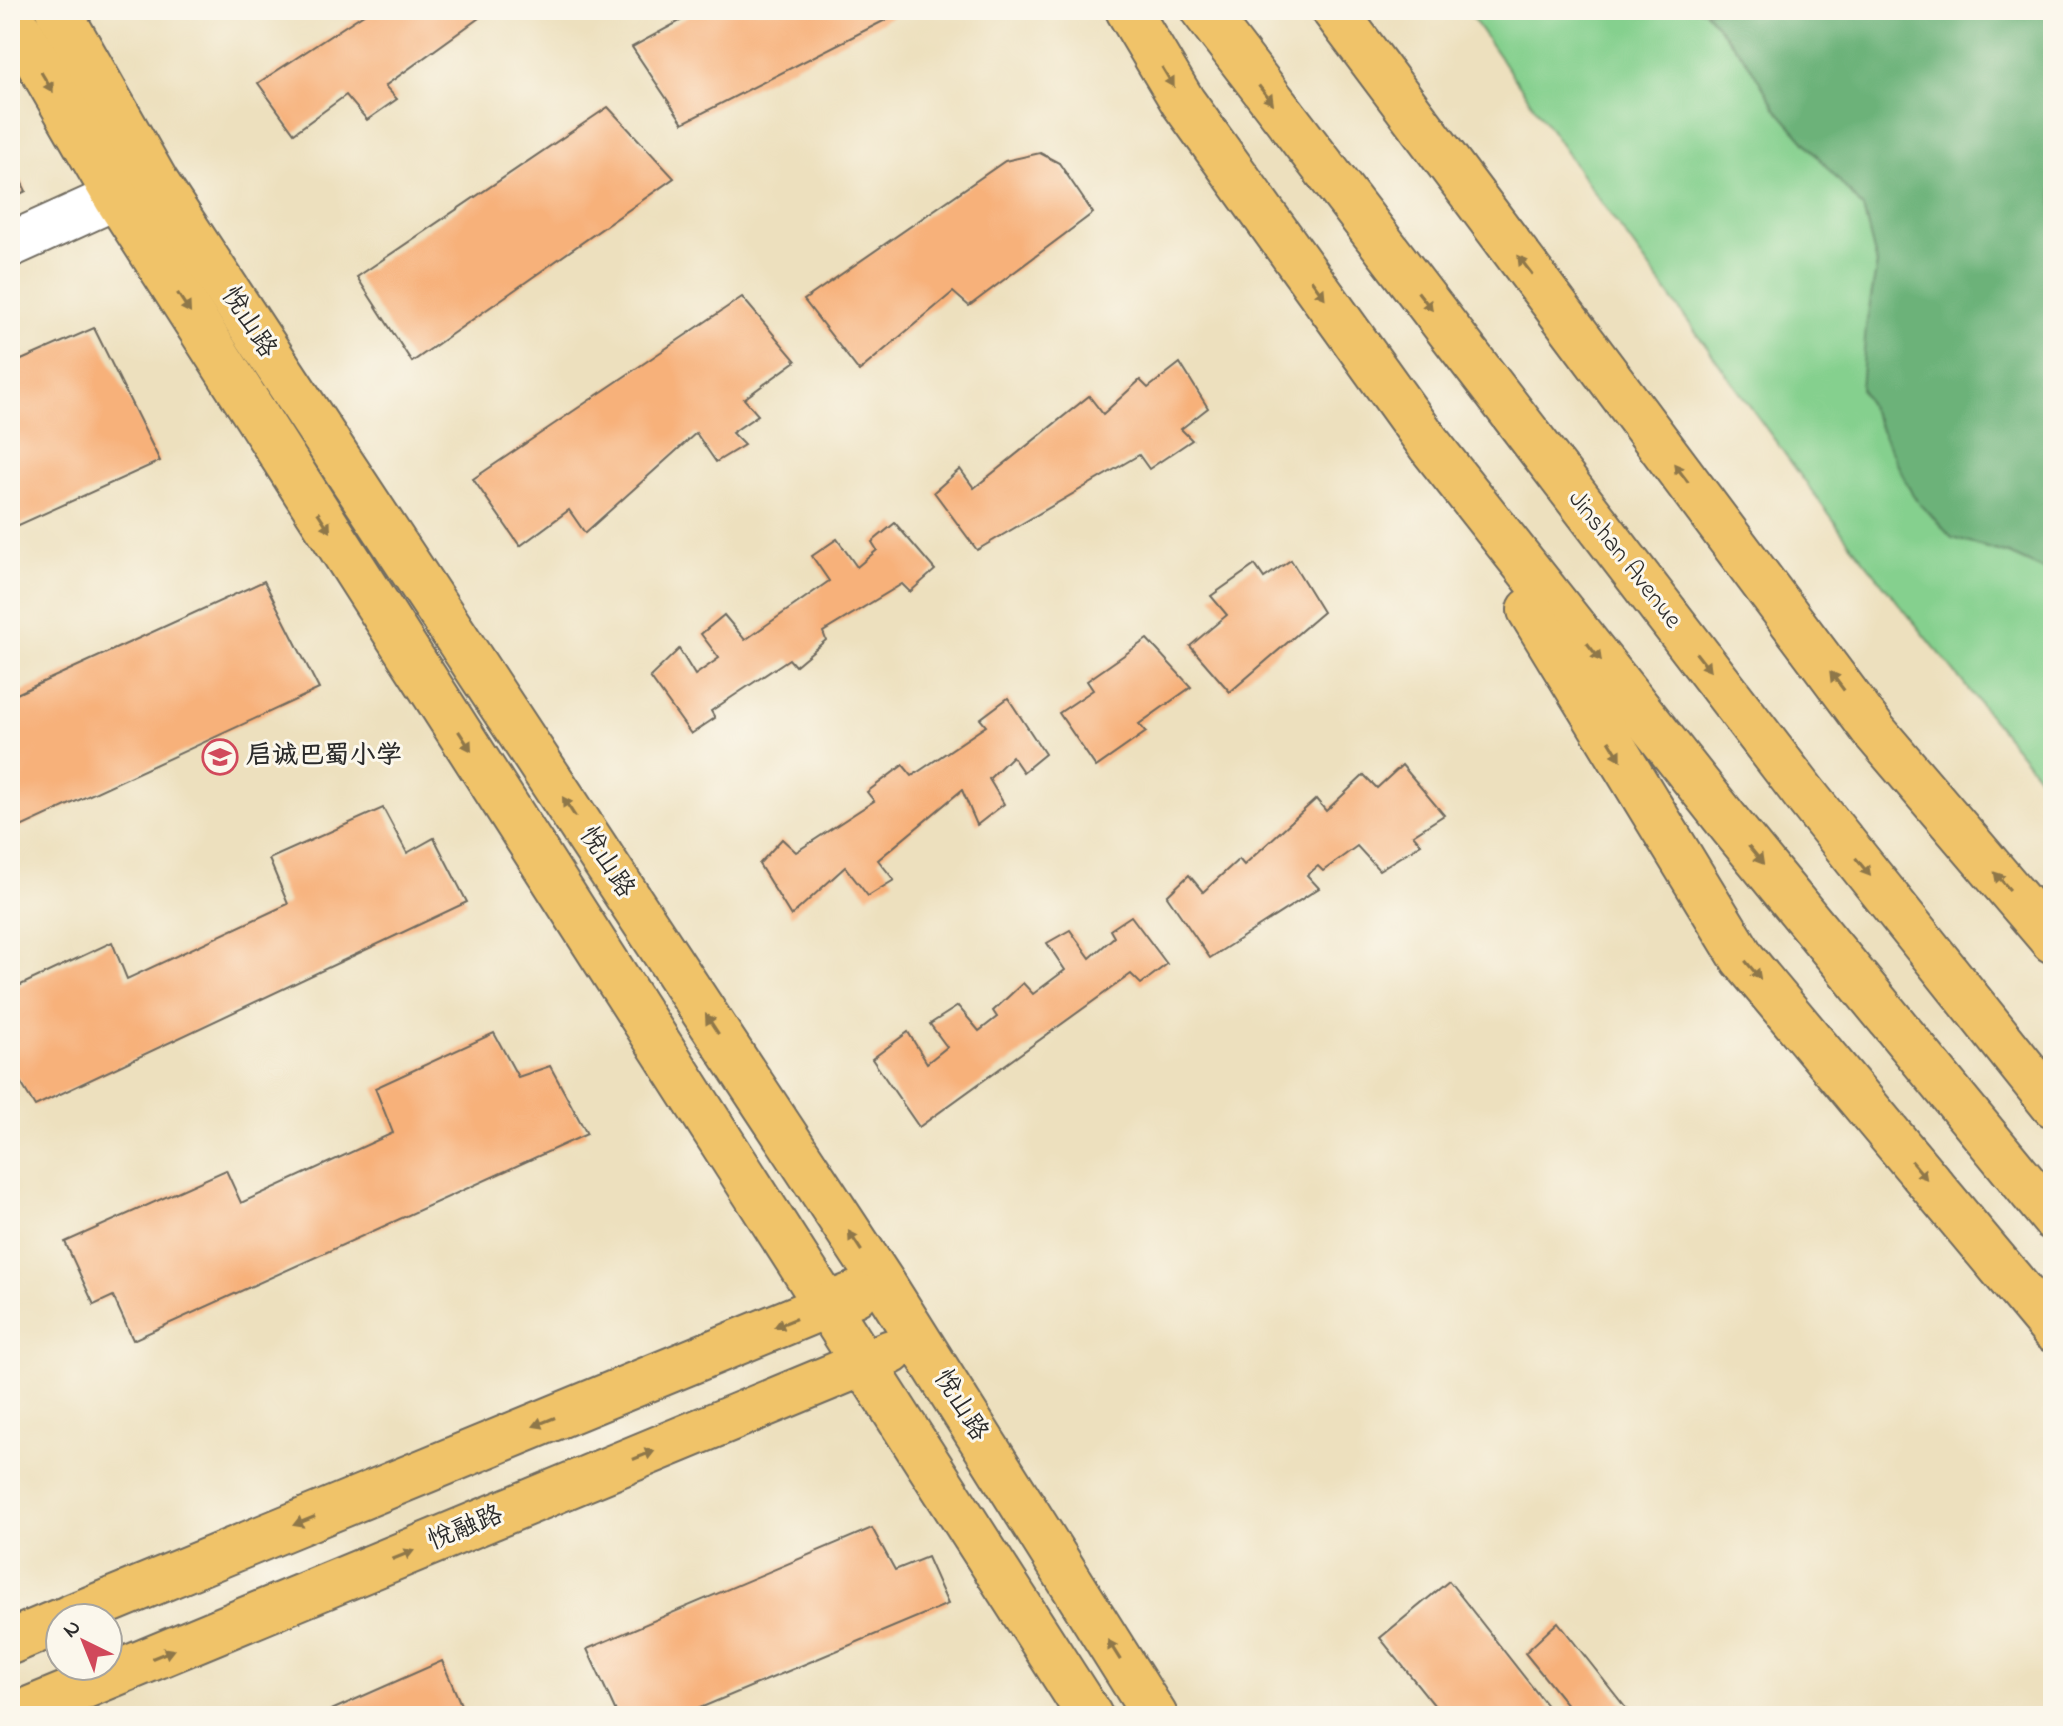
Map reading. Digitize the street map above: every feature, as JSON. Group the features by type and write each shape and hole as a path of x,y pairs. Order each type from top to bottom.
{"main road":[{"name":"悦山路","path":"58,10 156,182 882,1282 1155,1716"},
{"path":"1128,10 1183,102 1429,444 1732,827 2053,1218"},
{"name":"Jinshan Avenue","path":"1203,10 1803,792 2053,1105"},
{"path":"1334,10 1874,731 2053,941"},
{"name":"悦山路","path":"10,14 116,197 1090,1716"},
{"path":"1429,444 1743,959 2053,1330"},
{"path":"107,1602 882,1282"},
{"name":"悦融路","path":"13,1716 865,1364 918,1339"},
{"path":"10,1642 44,1628"}],"street":[{"path":"10,245 116,197"}],"green space":[{"path":"1467,10 1704,10 1748,62 1776,109 1863,208 1877,264 1866,327 1952,538 2009,554 2053,574 2053,794 1849,542 1591,188"},
{"path":"1704,10 2053,10 2053,574 2009,554 1952,538 1913,496 1861,389 1866,327 1877,264 1863,208 1776,109 1748,62"}],"building":[{"path":"370,10 490,10 385,86 397,99 367,120 346,95 294,133 258,83"},
{"path":"700,10 905,10 683,123 632,47"},
{"path":"608,107 674,178 412,362 357,277"},
{"path":"1040,153 1059,163 1093,213 969,306 953,292 859,371 804,300 1005,161"},
{"path":"10,160 26,191 10,199"},
{"path":"742,297 796,361 744,399 758,415 732,433 744,445 716,462 696,433 585,533 569,510 520,546 473,479"},
{"path":"94,328 160,461 10,529 10,365"},
{"path":"1180,363 1208,408 1181,429 1192,440 1149,469 1139,455 977,550 934,492 960,469 974,488 1089,396 1103,414 1140,380 1148,388"},
{"path":"895,523 935,570 910,592 902,584 823,632 826,640 795,666 789,659 711,711 715,718 691,734 650,677 679,649 695,675 719,658 701,634 724,615 745,640 829,581 812,556 837,539 857,567 877,550 872,542"},
{"path":"1291,560 1323,612 1230,692 1190,646 1227,615 1211,596 1255,565 1264,578"},
{"path":"264,581 319,689 10,832 10,697"},
{"path":"1147,639 1191,687 1139,724 1146,732 1096,767 1059,713 1093,690 1087,681"},
{"path":"1008,698 1045,754 1023,772 1012,756 989,779 1004,804 977,825 962,790 878,860 894,880 868,896 845,867 791,916 759,864 782,839 796,852 874,801 867,792 903,765 912,776 986,726 980,719"},
{"path":"1402,765 1444,815 1413,835 1421,844 1379,870 1357,846 1323,871 1318,866 1307,875 1319,888 1210,958 1167,896 1189,875 1203,892 1239,859 1244,865 1316,799 1326,811 1364,775 1377,788"},
{"path":"383,808 407,853 434,838 467,902 35,1106 10,1065 10,990 112,942 127,979 288,904 269,859"},
{"path":"1131,916 1167,964 1141,984 1131,974 919,1127 872,1059 908,1032 927,1063 947,1047 930,1024 958,1006 979,1031 997,1017 993,1011 1023,983 1033,994 1065,970 1047,943 1070,930 1090,958 1114,937 1110,930"},
{"path":"494,1033 518,1077 550,1066 587,1134 133,1340 113,1296 94,1305 65,1242 226,1170 241,1203 393,1133 375,1088"},
{"path":"872,1528 895,1570 927,1557 948,1604 681,1716 618,1716 587,1649"},
{"path":"1449,1581 1555,1716 1443,1716 1380,1638"},
{"path":"1558,1622 1632,1716 1576,1716 1525,1653"},
{"path":"442,1661 466,1716 318,1716"}],"place":[{"name":"启诚巴蜀小学","path":"220,757"}]}
